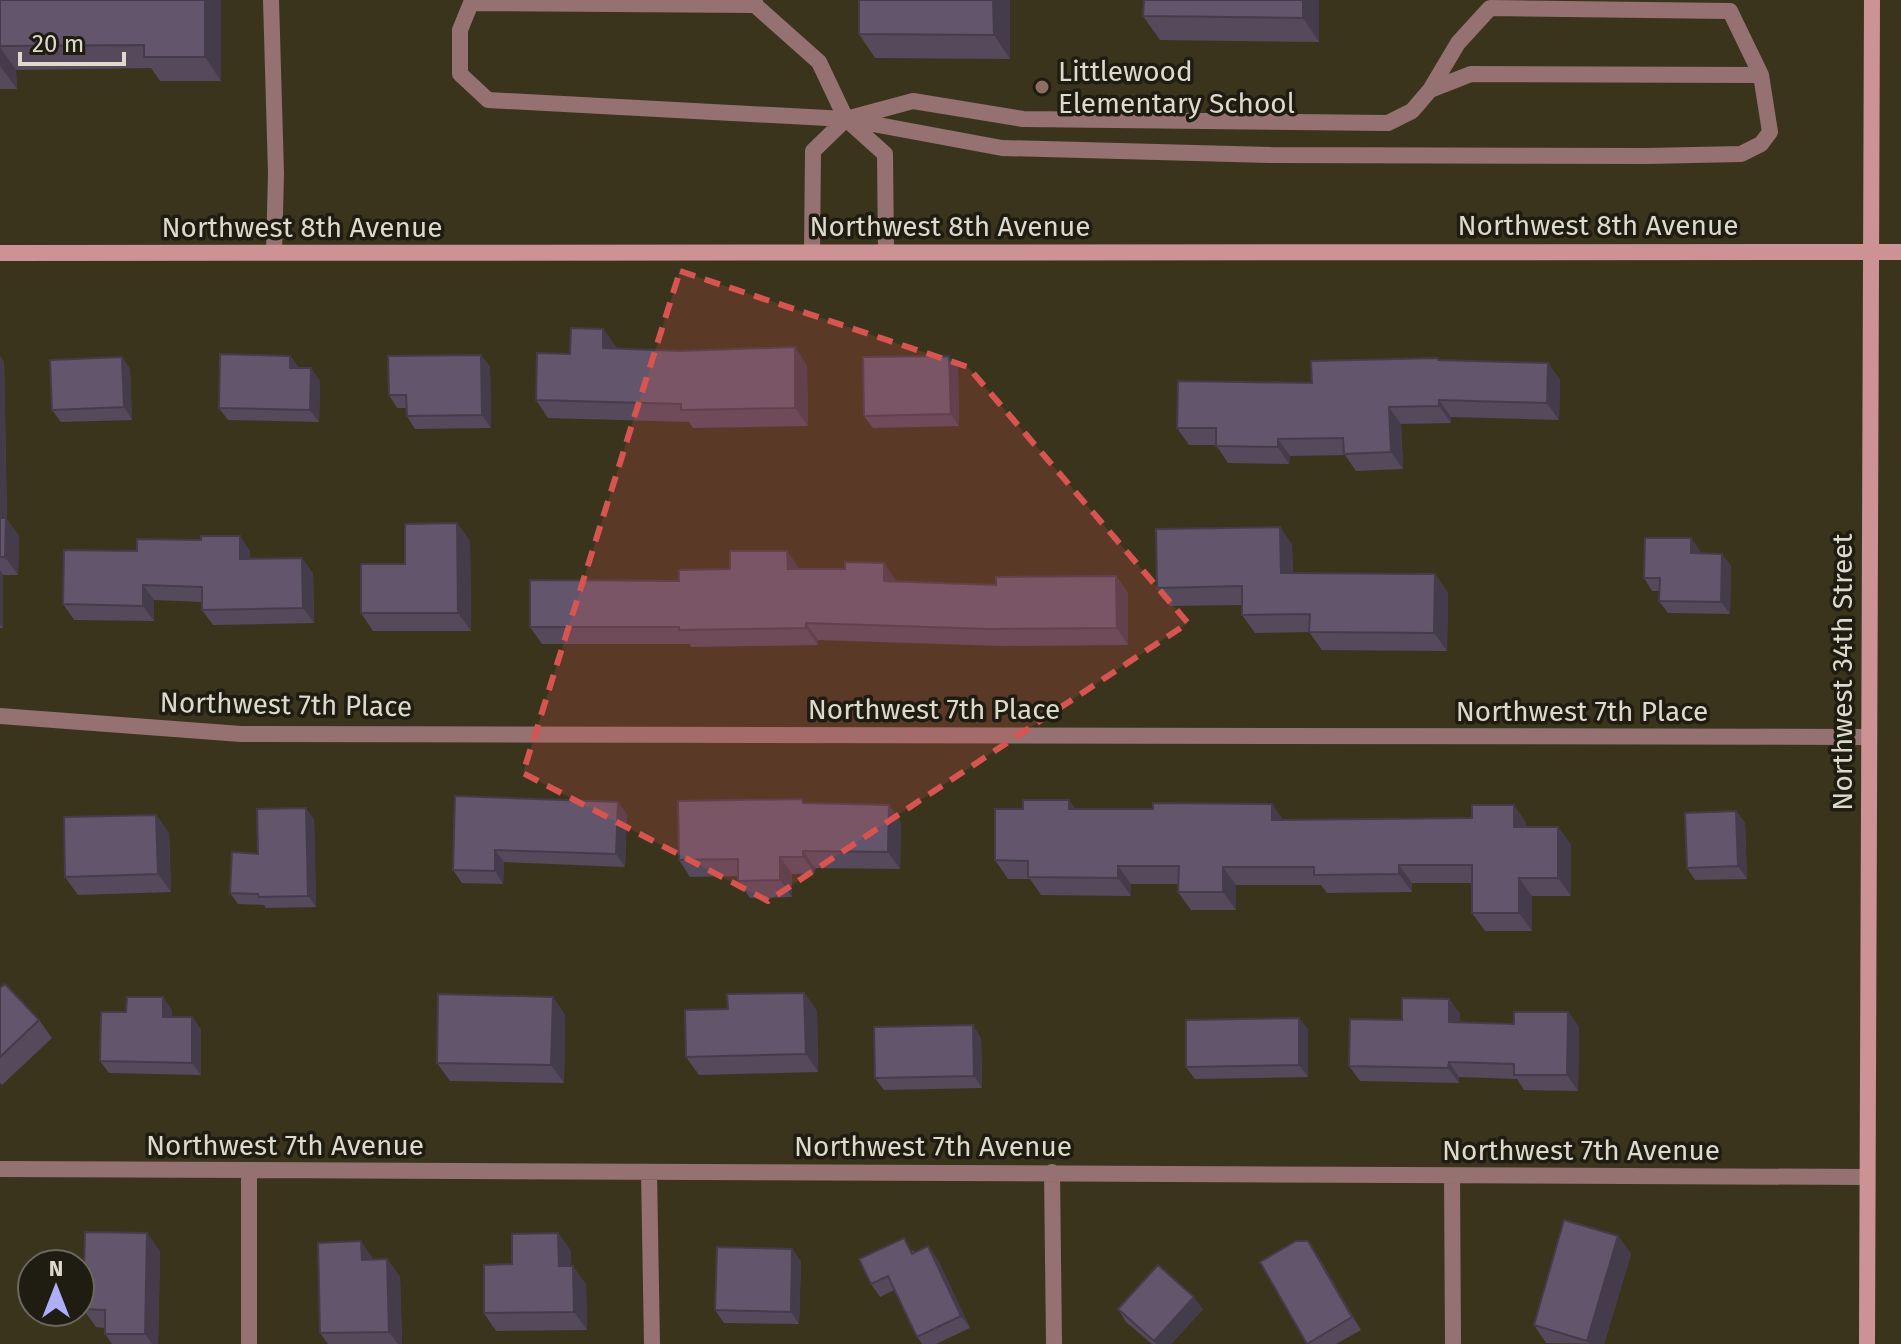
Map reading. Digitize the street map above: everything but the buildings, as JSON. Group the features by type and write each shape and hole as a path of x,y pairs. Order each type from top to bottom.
{"street":[{"path":"271,0 276,173 274,252"},
{"name":"Northwest 34th Street","path":"1867,1344 1872,0"},
{"path":"812,252 813,151 846,119 913,101 1023,119 1388,123 1412,111 1430,90 1458,43 1490,8 1730,11 1761,75 1770,132 1761,144 1741,154 1270,155 1002,148 846,119 488,100 460,74 460,30 471,3 755,3 819,62 846,119 885,154 886,252"},
{"path":"1430,90 1471,74 1761,75"},
{"name":"Northwest 8th Avenue","path":"0,253 1901,252"},
{"name":"Northwest 7th Place","path":"0,716 241,734 1868,737"},
{"name":"Northwest 7th Avenue","path":"0,1169 1866,1177"},
{"path":"249,1171 249,1344"},
{"path":"649,1172 652,1344"},
{"path":"1052,1172 1054,1344"},
{"path":"1452,1176 1453,1344"}],"highlighted area":[{"path":"680,271 968,367 1188,623 768,901 523,773"}],"place":[{"name":"Littlewood Elementary School","path":"1042,87"}]}
